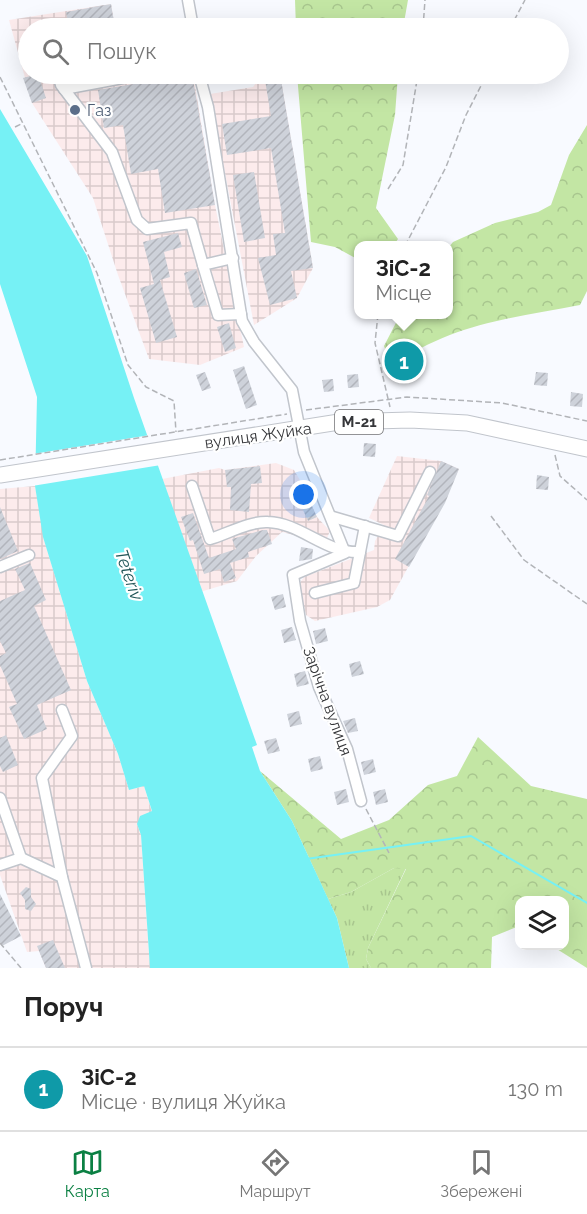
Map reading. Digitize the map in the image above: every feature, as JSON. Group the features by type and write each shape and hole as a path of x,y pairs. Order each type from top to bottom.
{"highway":[{"name":"вулиця Жуйка","path":"0,475 339,422 410,420 467,423 587,449"}],"street":[{"path":"188,0 191,18"},
{"path":"62,84 112,152 136,220 147,229 191,223 218,315 241,314"},
{"path":"64,89 91,84"},
{"path":"202,84 208,107 242,321 254,342 292,390 303,452 333,517 345,553"},
{"path":"203,265 233,258"},
{"path":"333,517 398,536 430,472"},
{"path":"192,486 210,539 266,522 284,524 345,553 360,552"},
{"path":"315,592 354,583 364,526"},
{"name":"Зарічна вулиця","path":"345,553 293,575 300,621 319,687 347,749 361,801"},
{"path":"0,567 28,555"},
{"path":"62,710 72,736 42,778 62,877 86,968"},
{"path":"0,798 21,858"},
{"path":"0,865 21,858 62,877"}],"path":[{"path":"424,18 426,0"},
{"path":"515,18 525,0"},
{"path":"0,77 98,273 128,365 146,387 174,401 176,433"},
{"path":"388,189 403,165 416,84"},
{"path":"408,241 446,167 466,115 482,84"},
{"path":"15,127 24,123"},
{"path":"378,319 375,343 390,407"},
{"path":"0,460 198,429"},
{"path":"557,443 555,458 560,476 587,500"},
{"path":"491,516 524,560 587,604"},
{"path":"361,801 389,853"},
{"path":"0,943 21,968"}],"shaded area":[{"path":"111,4 113,18 22,18"},
{"path":"18,19 18,52 9,20"},
{"path":"27,84 195,84 215,205 244,347 200,365 149,359 93,198 32,103"},
{"path":"255,84 282,84 313,268 297,298 254,325 210,94 253,87"},
{"path":"397,456 441,461 459,469 438,513 390,600 377,607 315,621 306,615 299,584 304,577 374,550 375,541 384,525 369,518"},
{"path":"276,463 294,470 317,517 330,531 325,543 282,532 256,556 237,581 200,592 162,479 219,468 225,470"},
{"path":"35,486 45,543 87,681 118,754 129,790 144,786 152,812 137,824 141,835 150,968 46,968 39,951 27,952 0,875 0,489"}],"green space":[{"path":"295,0 408,0 405,18 296,18"},
{"path":"298,84 397,84 395,115 376,208 398,239 397,241 354,241 354,257 335,247 311,242"},
{"path":"587,125 587,291 580,305 506,319 459,332 414,352 392,366 384,346 398,319 453,319 453,242 495,223 538,212 551,205 569,155"},
{"path":"478,737 531,786 587,799 587,968 558,950 569,950 569,896 515,896 515,928 492,937 491,968 371,968 366,959 368,948 406,869 394,868 351,892 328,899 292,821 260,771 341,839 389,820 428,785 457,776"},
{"path":"394,868 406,868 368,948 366,959 371,968 349,968 337,918 328,899 351,892"}],"water":[{"name":"Teteriv","path":"0,109 87,256 134,398 257,745 252,747 260,771 292,821 337,918 349,968 150,968 141,835 137,824 140,816 152,811 144,786 129,790 118,754 87,681 43,537 35,486 37,397 0,284"}],"pier":[{"path":"150,435 161,465 32,486 33,454"}],"building":[{"path":"111,4 113,18 67,18 66,12"},
{"path":"25,84 41,84 46,98 32,103"},
{"path":"133,84 194,84 215,205 165,213 158,169 131,174 123,125 104,128 98,90"},
{"path":"266,84 282,84 313,268 291,271 297,298 270,305 258,258 276,255 273,234 285,233 271,148 227,155 222,124 271,116"},
{"path":"254,172 265,238 244,242 233,175"},
{"path":"178,233 182,247 164,252 170,277 160,280 177,337 156,343 140,288 154,284 143,242"},
{"path":"196,269 207,305 194,308 184,273"},
{"path":"229,323 236,348 225,352 217,327"},
{"path":"244,366 257,405 246,409 233,370"},
{"path":"205,372 211,388 202,391 196,375"},
{"path":"536,372 548,373 547,386 534,385"},
{"path":"358,374 359,387 348,388 347,375"},
{"path":"333,379 334,391 324,392 322,380"},
{"path":"571,392 583,394 582,407 570,406"},
{"path":"364,443 376,444 375,457 363,456"},
{"path":"441,461 459,469 445,503 409,567 395,559 429,496 427,495"},
{"path":"260,466 262,483 251,484 249,512 230,510 231,487 227,487 225,470"},
{"path":"537,475 549,477 548,490 536,489"},
{"path":"301,482 317,517 308,521 292,486"},
{"path":"0,507 18,551 0,559"},
{"path":"193,513 209,558 236,549 232,539 263,530 267,530 272,544 248,552 249,557 230,563 236,578 224,582 220,569 204,574 193,540 190,541 181,517"},
{"path":"301,547 313,549 312,559 299,561"},
{"path":"30,563 46,600 34,606 71,690 37,705 47,729 24,739 9,707 17,704 0,665 0,656 6,653 0,641 0,601 25,590 15,569"},
{"path":"283,594 286,607 275,610 271,597"},
{"path":"292,627 296,640 284,643 281,630"},
{"path":"325,628 328,641 316,644 313,631"},
{"path":"360,661 364,674 352,677 349,664"},
{"path":"305,671 309,684 297,687 294,674"},
{"path":"299,711 302,724 290,727 287,714"},
{"path":"355,718 358,731 348,733 343,721"},
{"path":"6,735 18,765 3,772 0,766 0,738"},
{"path":"276,738 280,751 268,754 264,741"},
{"path":"320,756 323,769 311,772 308,759"},
{"path":"373,759 376,772 364,775 361,762"},
{"path":"346,789 349,802 337,805 334,792"},
{"path":"385,789 388,802 376,805 373,792"},
{"path":"26,887 31,889 31,897 36,904 31,911 25,909 25,900 20,893"},
{"path":"0,894 21,936 2,946 0,942"},
{"path":"53,940 65,968 46,968 37,946"}],"waterway":[{"path":"306,859 471,836 587,903"}],"place":[{"name":"Газ","path":"75,110"},
{"name":"ЗіС-2","path":"404,361"}]}
